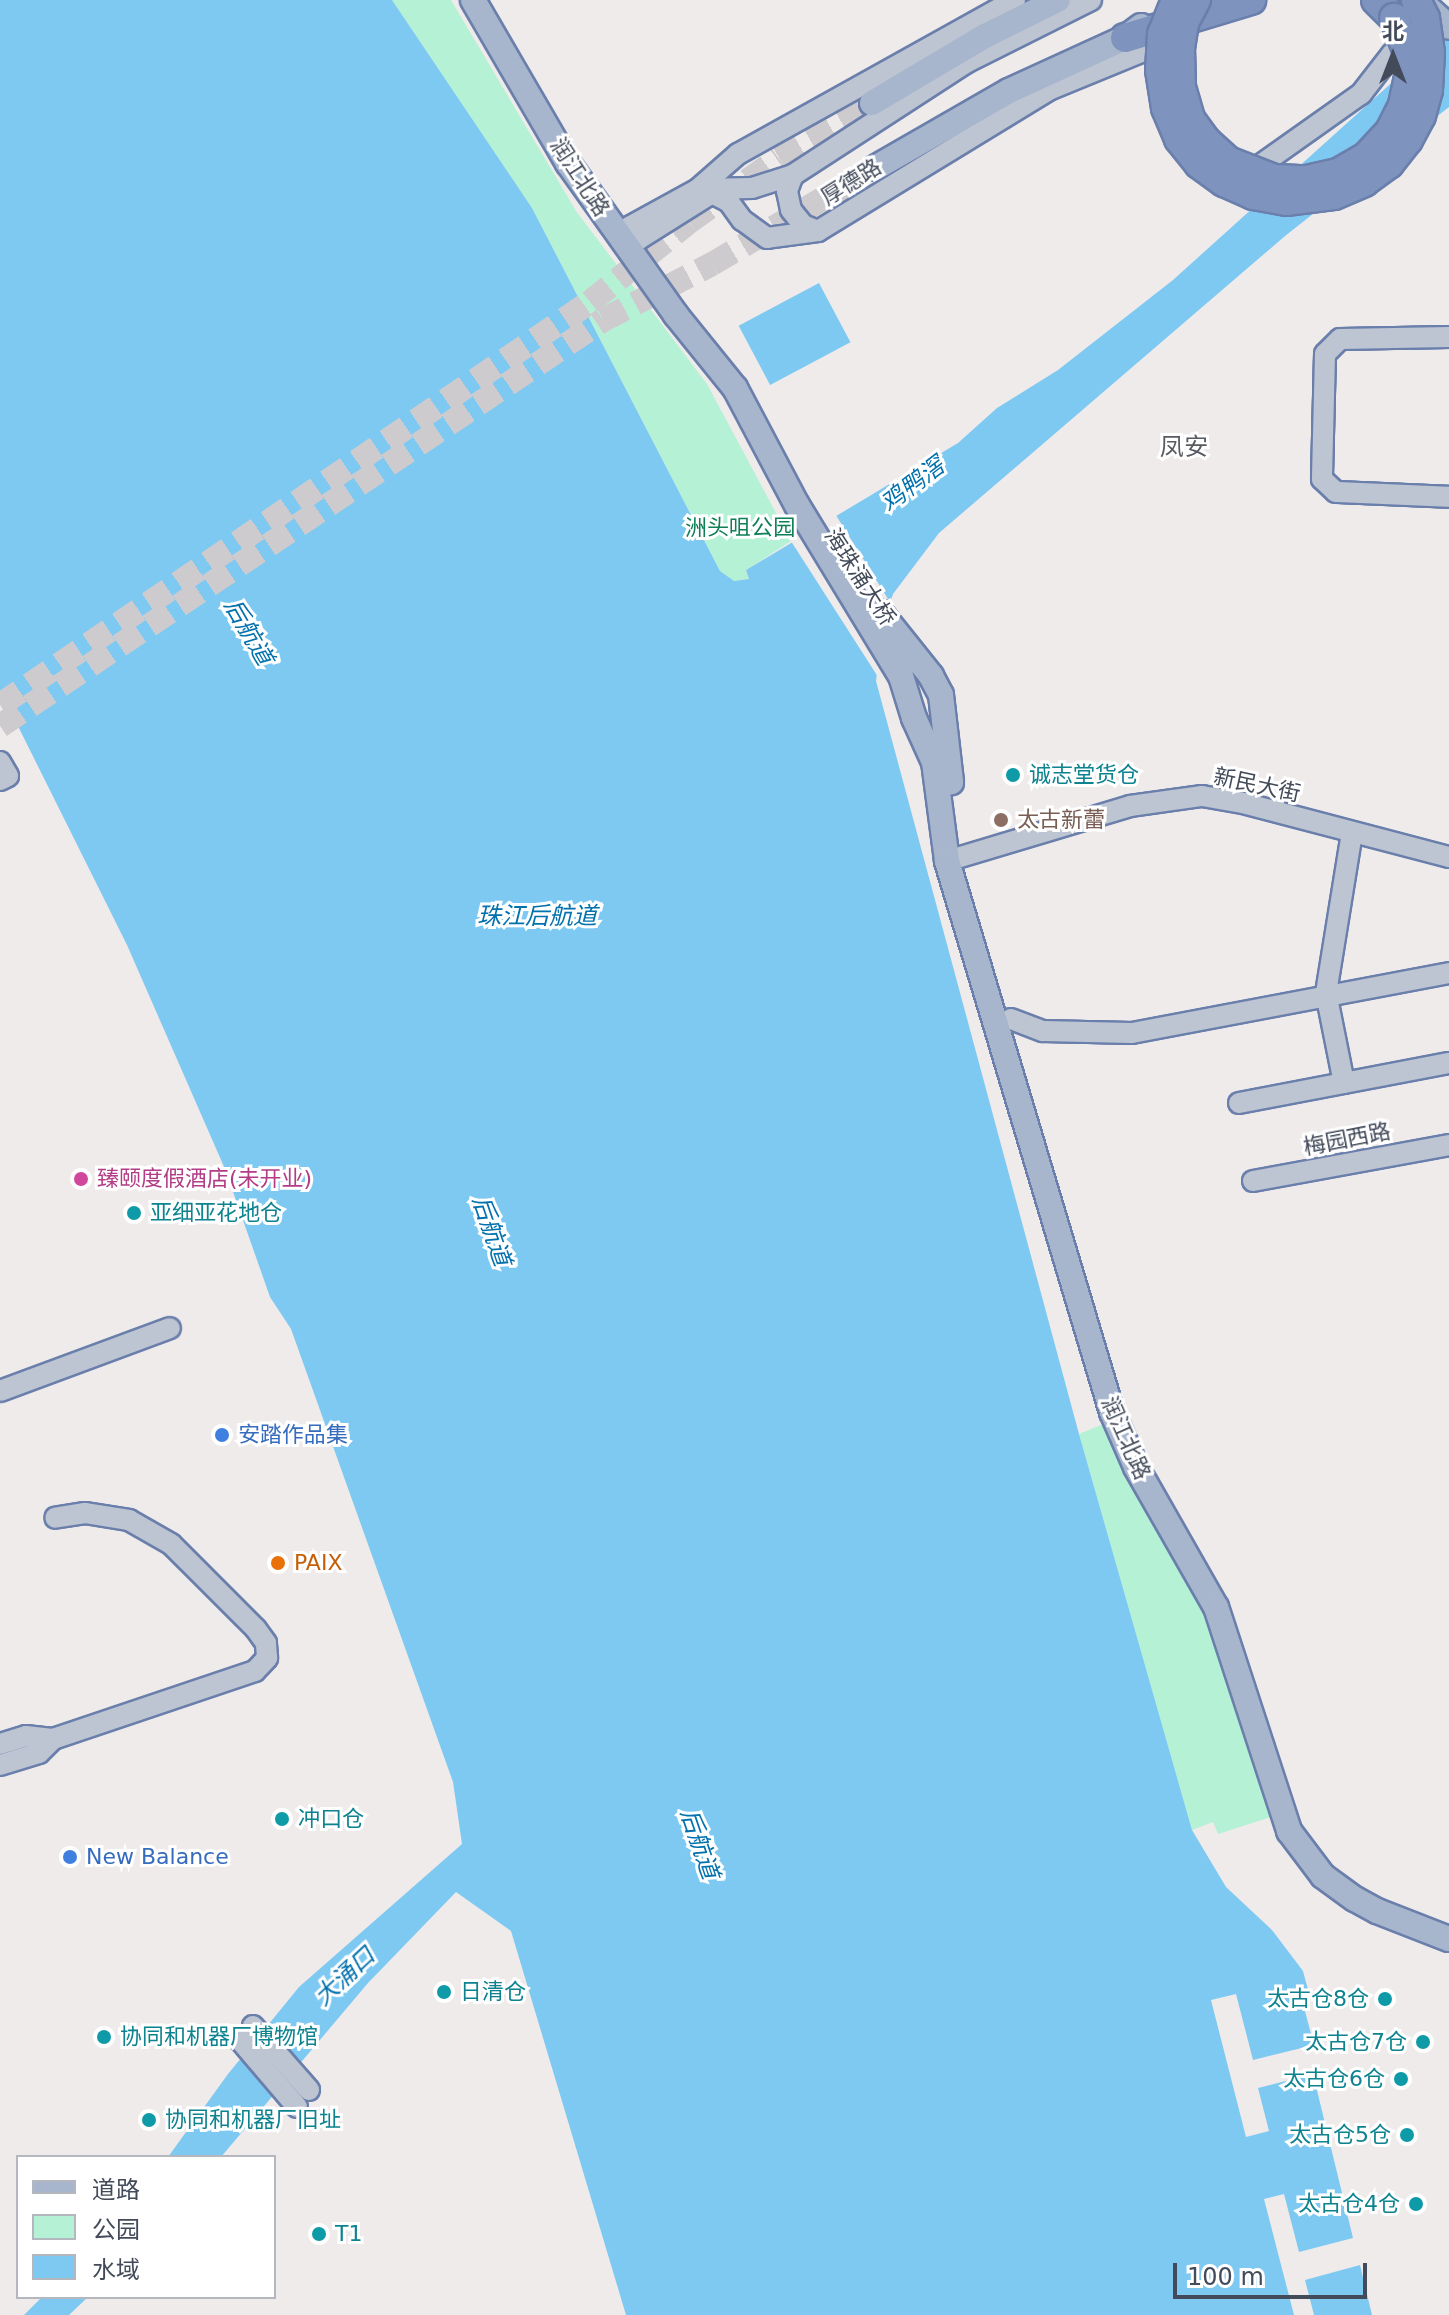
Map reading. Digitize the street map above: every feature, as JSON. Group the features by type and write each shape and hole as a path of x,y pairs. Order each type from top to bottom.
{"highway":[{"path":"1176,0 1162,34 1160,70 1166,108 1179,139 1199,164 1224,182 1253,195 1286,201 1334,195 1364,182 1389,164 1408,140 1425,103 1429,66 1425,18 1418,0"},
{"path":"1196,0 1184,23 1180,47 1181,87 1190,119 1206,141 1228,161 1258,175 1290,181 1323,177 1352,166 1378,146 1390,131 1403,105 1410,72 1408,52 1385,9"},
{"path":"1138,43 1249,1"}],"main road":[{"name":"润江北路","path":"473,0 568,163 630,236 706,339"},
{"name":"润江北路","path":"491,0 630,236"},
{"path":"872,103 985,36 1058,0"},
{"path":"875,168 1009,91 1138,43 1187,0"},
{"path":"1418,0 1449,27"},
{"name":"海珠涌大桥","path":"706,339 744,374 791,469 880,612 931,676 941,695 953,849"},
{"name":"海珠涌大桥","path":"706,339 784,483 895,664 934,762 953,849"},
{"name":"润江北路","path":"953,849 1011,1019 1123,1399 1149,1461 1203,1551 1230,1606 1297,1813 1328,1859 1362,1887 1449,1923"},
{"name":"润江北路","path":"953,849 1112,1412 1136,1467 1216,1607 1289,1831 1323,1876 1355,1899 1377,1911 1449,1939"}],"street":[{"path":"630,236 698,189 749,147 1015,0"},
{"name":"厚德路","path":"1091,0 967,62 793,175 787,191 791,210 803,225 818,231 1051,89 1138,43"},
{"path":"1138,43 1170,78 1186,121 1201,147 1215,162 1241,179 1361,94 1392,54 1422,29 1436,25 1449,27"},
{"path":"698,189 752,188 793,175"},
{"path":"630,236 712,193 729,202 742,220 767,238 818,231"},
{"path":"1449,337 1426,334 1340,339 1325,354 1322,479 1336,492 1449,497"},
{"name":"新民大街","path":"953,849 1130,806 1202,796 1243,803 1449,857"},
{"path":"1344,1083 1326,993 1352,833"},
{"path":"1011,1019 1043,1031 1132,1033 1326,993 1449,973"},
{"path":"1239,1103 1449,1063"},
{"name":"梅园西路","path":"1253,1181 1449,1145"},
{"path":"0,1391 170,1328"},
{"path":"0,1744 26,1736 53,1739 255,1671 267,1658 266,1643 256,1629 171,1544 129,1520 85,1513 55,1518"},
{"path":"0,1765 39,1753 53,1739"},
{"path":"297,2107 246,2033 309,2090"}],"green space":[{"name":"洲头咀公园","path":"392,0 451,0 576,211 707,384 791,541 746,570 749,579 733,581 720,571 532,208"},
{"path":"1106,1423 1207,1605 1271,1817 1218,1834 1213,1822 1192,1830 1079,1434"}],"water":[{"name":"珠江后航道","path":"0,0 392,0 532,208 720,571 734,581 749,579 746,570 958,443 997,408 1058,370 1173,280 1449,31 1449,107 1285,236 939,533 893,594 883,625 876,681 1079,1434 1192,1830 1226,1887 1272,1930 1303,1971 1310,1997 1302,2000 1314,2045 1253,2060 1236,1994 1211,2000 1246,2137 1269,2131 1258,2088 1313,2074 1353,2238 1299,2252 1284,2194 1264,2199 1294,2315 626,2315 511,1931 456,1892 368,1983 223,2155 169,2155 228,2074 299,1987 462,1844 453,1782 291,1329 270,1297 225,1169 127,945 0,690"},
{"path":"819,283 850,342 770,385 739,326"},
{"path":"1360,2265 1372,2315 1314,2315 1305,2280"},
{"path":"40,2299 86,2299 69,2315 24,2315"}],"pier":[{"path":"834,512 893,607 886,625 880,680 789,538"}],"tunnel":[{"path":"0,705 590,302 689,222 779,158 872,103"},
{"path":"0,726 603,320 712,264 875,168"}],"place":[{"name":"诚志堂货仓","path":"1013,775"},
{"name":"太古新蕾","path":"1001,820"},
{"name":"臻颐度假酒店(未开业)","path":"81,1179"},
{"name":"亚细亚花地仓","path":"134,1213"},
{"name":"安踏作品集","path":"222,1435"},
{"name":"PAIX","path":"278,1563"},
{"name":"冲口仓","path":"282,1819"},
{"name":"New Balance","path":"70,1857"},
{"name":"日清仓","path":"444,1992"},
{"name":"太古仓8仓","path":"1385,1999"},
{"name":"协同和机器厂博物馆","path":"104,2037"},
{"name":"太古仓7仓","path":"1423,2042"},
{"name":"太古仓6仓","path":"1401,2079"},
{"name":"协同和机器厂旧址","path":"149,2120"},
{"name":"太古仓5仓","path":"1407,2135"},
{"name":"太古仓4仓","path":"1416,2204"},
{"name":"T1","path":"319,2234"}],"district":[{"name":"凤安","path":"1184,448"}],"water label":[{"name":"鸡鸭滘","path":"913,485"},
{"name":"后航道","path":"248,632"},
{"name":"后航道","path":"491,1231"},
{"name":"后航道","path":"699,1844"},
{"name":"大涌口","path":"345,1977"}]}
